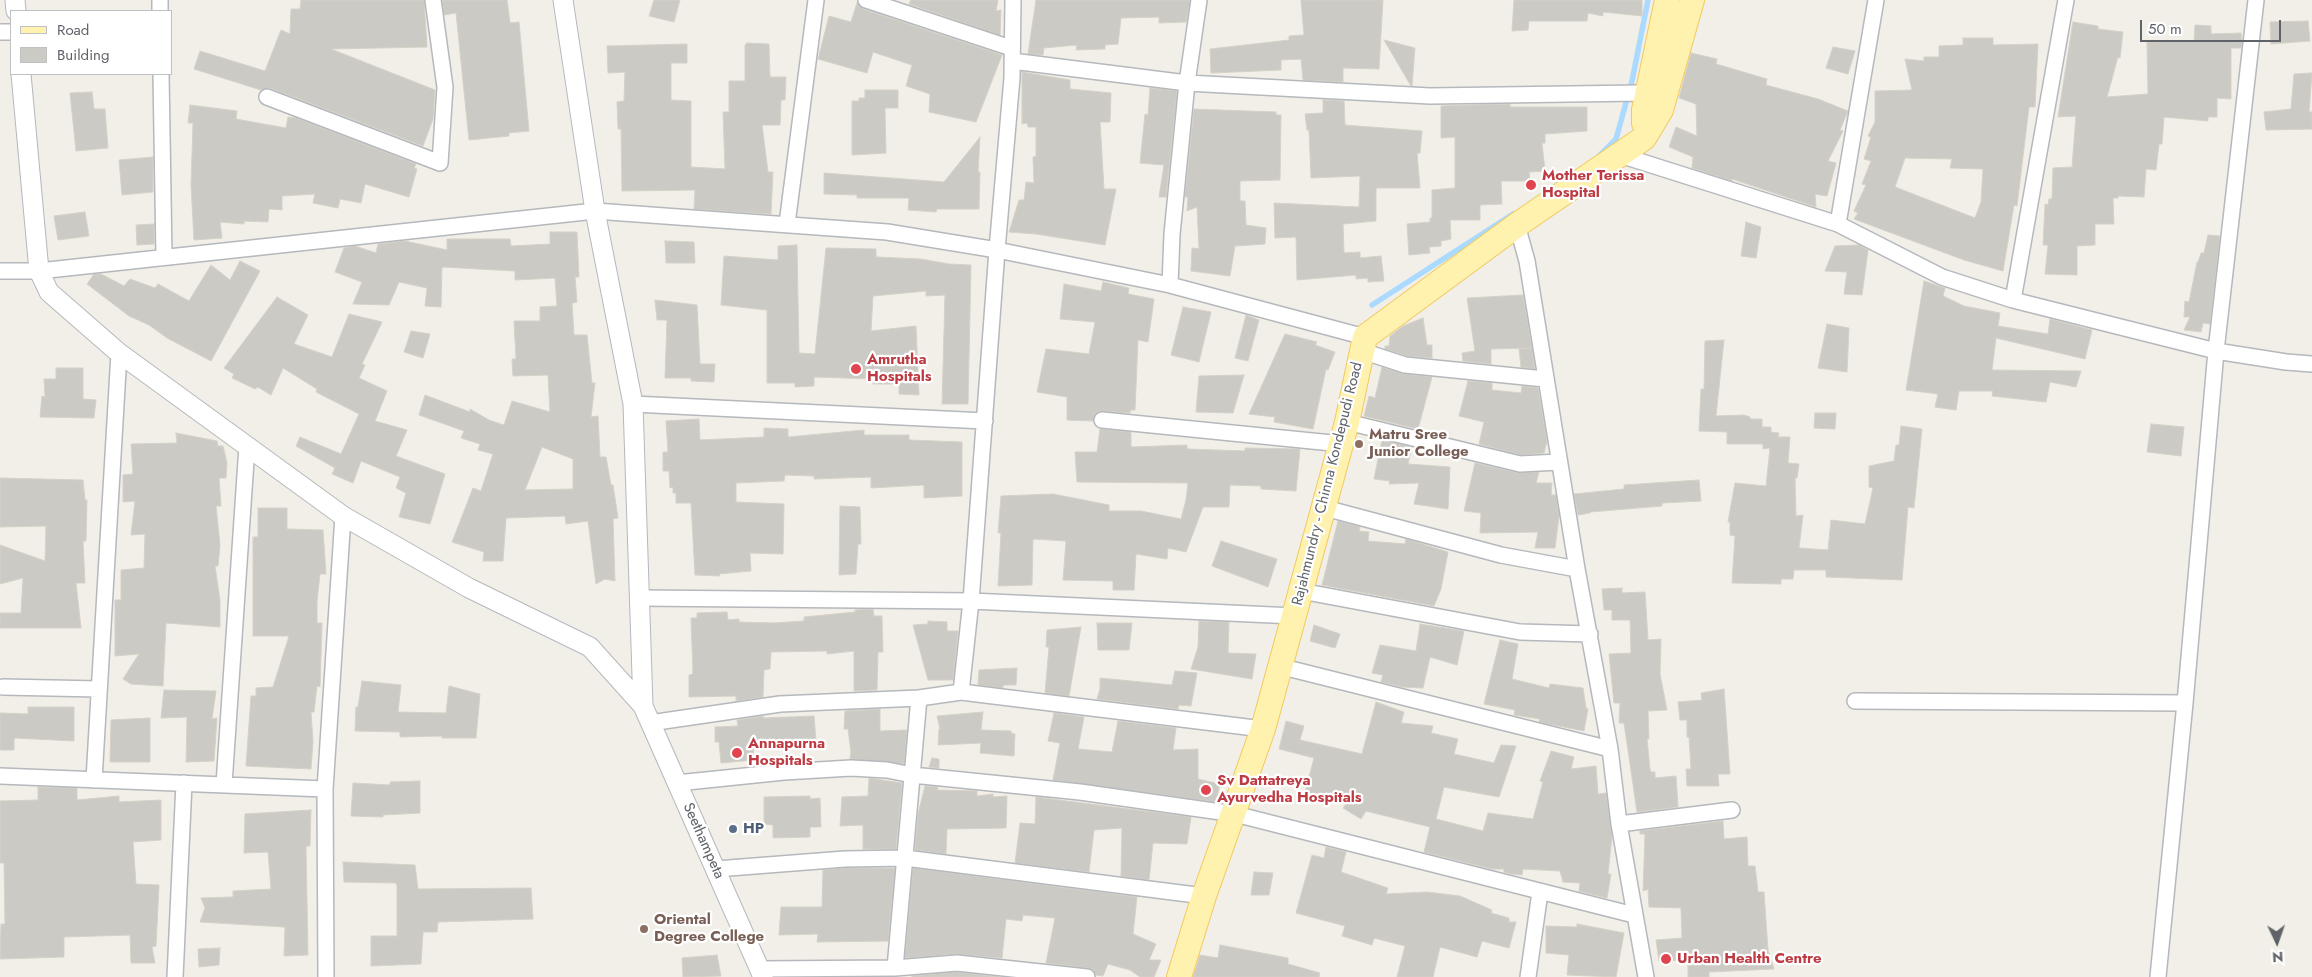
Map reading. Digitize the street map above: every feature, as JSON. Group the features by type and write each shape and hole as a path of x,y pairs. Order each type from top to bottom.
{"main road":[{"path":"1644,138 1644,110 1667,0"},
{"path":"1363,344 1517,225 1644,138 1661,110 1692,0"},
{"name":"Rajahmundry - Chinna Kondepudi Road","path":"1179,977 1204,896 1264,729 1279,666 1325,508 1344,433 1363,344"}],"street":[{"path":"267,97 440,163 446,87 433,0"},
{"path":"563,0 595,211 633,404 642,706"},
{"path":"787,224 816,0"},
{"path":"866,0 1012,55 1187,83 1430,96 1640,92 1648,95"},
{"path":"961,692 971,601 985,421 1012,55 1013,0"},
{"path":"1170,284 1172,234 1187,83 1199,0"},
{"path":"1838,224 1876,0"},
{"path":"2013,300 2066,0"},
{"path":"2158,977 2185,704 2216,351 2256,0"},
{"path":"21,75 39,271 48,292 119,353 343,516 469,588 590,647 642,706"},
{"path":"161,75 164,257"},
{"path":"1620,155 1838,224 1942,276 2013,300 2216,351 2286,362 2312,364"},
{"path":"0,271 39,271 595,211 787,224 886,232 997,250 1170,284 1363,344 1404,365 1545,379"},
{"path":"1517,225 1526,261 1577,569 1610,749 1619,824 1646,977"},
{"path":"94,780 119,353"},
{"path":"633,404 985,421"},
{"path":"1102,420 1344,433 1520,464 1559,462"},
{"path":"224,784 247,446"},
{"path":"1325,508 1501,555 1577,569"},
{"path":"326,977 325,789 343,516"},
{"path":"1301,591 1520,632 1590,634"},
{"path":"639,598 971,601 1294,616"},
{"path":"1279,666 1610,749"},
{"path":"3,687 99,688"},
{"path":"650,723 780,704 919,698 961,692 1264,729"},
{"path":"895,968 919,698"},
{"path":"1855,701 2185,704"},
{"name":"Seethampeta","path":"642,706 762,973"},
{"path":"677,783 784,772 851,768 887,770 912,775 1080,792 1235,814 1634,915"},
{"path":"0,776 325,789"},
{"path":"175,977 184,783"},
{"path":"1619,824 1732,810"},
{"path":"716,869 845,859 905,858 1204,896"},
{"path":"1528,977 1540,892"},
{"path":"762,973 895,968 957,963 1087,977"}],"building":[{"path":"301,0 424,0 427,47 331,49 435,90 433,119 423,146 270,88 261,90 194,69 200,51 265,71 281,30 290,34 291,9 300,9"},
{"path":"442,0 507,0 510,23 519,22 529,131 509,133 509,136 469,140 456,13 444,15"},
{"path":"654,0 680,0 674,22 649,16"},
{"path":"911,0 998,0 996,11 1001,10 1000,35 909,4"},
{"path":"1036,0 1190,0 1186,22 1159,23 1159,17 1121,18 1118,44 1105,45 1105,49 1076,50 1077,45 1044,48 1043,55 1028,54"},
{"path":"1301,0 1383,0 1379,69 1343,68 1343,82 1303,80 1301,59 1281,60 1281,70 1211,73 1210,49 1289,40 1289,36 1304,35"},
{"path":"1514,0 1642,0 1642,16 1603,12 1603,16 1588,13 1587,21 1529,21 1528,30 1512,31"},
{"path":"857,3 863,9 1002,55 976,122 929,112 930,94 906,86 912,65 873,52 867,73 818,59 829,16 851,22"},
{"path":"2308,21 2310,41 2271,44 2270,22"},
{"path":"2073,22 2098,26 2098,29 2123,32 2120,58 2118,57 2107,97 2148,94 2147,42 2194,41 2195,25 2211,26 2211,34 2241,33 2242,43 2241,48 2231,48 2231,99 2217,98 2217,117 2208,117 2208,121 2164,117 2162,144 2159,144 2156,170 2146,169 2144,197 2118,196 2118,198 2113,198 2114,224 2095,224 2095,245 2077,246 2077,275 2045,274 2048,245 2043,245 2045,204 2048,205 2049,199 2052,199 2053,168 2072,167 2076,116 2058,117"},
{"path":"1963,38 1993,38 1993,45 2038,44 2035,107 2029,107 2017,206 2014,205 2003,271 1964,260 1854,219 1858,213 1854,211 1866,185 1862,184 1871,161 1864,159 1871,137 1868,136 1875,122 1875,91 1912,90 1905,59 1924,61 1924,57 1939,57 1939,46 1963,45","holes":["1905,158 1952,159 1950,168 1983,169 1981,202 1975,218 1895,187"]},
{"path":"1384,40 1415,48 1412,86 1411,86"},
{"path":"747,43 769,44 770,77 786,77 785,100 781,100 780,125 762,125 768,172 773,172 771,214 694,209 695,190 622,191 621,129 618,129 617,102 624,101 625,72 608,73 607,46 687,44 687,63 671,63 671,100 691,101 691,167 725,169 723,112 729,112 729,81 745,81 745,45"},
{"path":"1833,47 1855,51 1848,74 1826,68"},
{"path":"1691,53 1717,59 1716,64 1767,79 1766,85 1818,99 1848,111 1840,130 1843,131 1828,161 1836,163 1827,196 1815,194 1816,207 1732,179 1732,181 1692,168 1693,157 1669,147 1676,127 1697,136 1696,104 1679,98"},
{"path":"1022,72 1070,80 1070,89 1111,93 1110,122 1100,122 1104,189 1116,189 1105,245 1036,234 1009,232 1019,200 1024,200 1026,182 1034,183 1033,157 1036,156 1036,127 1028,127 1027,123 1022,124"},
{"path":"2312,73 2309,112 2312,112 2312,129 2266,130 2264,112 2291,109 2294,74"},
{"path":"1150,88 1177,91 1166,197 1159,197 1164,165 1140,163 1145,114 1148,115"},
{"path":"865,90 898,90 898,108 885,108 886,153 852,155 852,101 859,101 859,98 865,98"},
{"path":"92,92 94,109 105,109 108,148 76,151 70,93"},
{"path":"1323,100 1344,101 1345,125 1422,131 1420,153 1417,153 1420,188 1376,188 1376,221 1343,224 1344,253 1360,252 1360,258 1381,256 1384,281 1368,282 1368,278 1356,279 1356,275 1297,280 1296,237 1275,238 1274,203 1359,207 1360,176 1311,178 1309,130 1307,130 1305,114 1323,113"},
{"path":"1510,104 1510,107 1587,107 1587,131 1545,134 1545,143 1542,143 1545,171 1529,172 1530,181 1501,181 1502,204 1480,205 1480,220 1450,220 1451,239 1441,241 1441,246 1429,247 1430,253 1409,255 1407,224 1430,222 1430,218 1432,218 1432,190 1455,188 1455,137 1441,138 1441,106"},
{"path":"190,105 237,111 236,119 286,128 288,117 296,118 416,164 414,168 417,169 409,197 365,184 361,203 340,199 338,208 313,203 315,194 282,196 282,210 269,209 268,222 244,221 244,224 220,222 222,238 194,240 191,185 193,123 188,123"},
{"path":"1194,109 1276,112 1276,115 1281,115 1280,180 1240,181 1240,201 1245,201 1246,225 1266,228 1265,244 1235,246 1230,276 1191,271 1192,248 1199,249 1197,207 1187,211 1188,197 1185,197"},
{"path":"980,137 978,172 980,172 979,209 937,209 936,212 908,210 909,198 857,198 857,195 824,194 824,173 944,182"},
{"path":"153,157 153,192 122,195 119,160"},
{"path":"85,212 89,236 58,240 54,216"},
{"path":"1746,222 1761,227 1756,258 1741,256"},
{"path":"154,224 154,244 137,245 136,225"},
{"path":"550,232 577,232 579,277 575,277 577,302 572,303 574,335 587,335 592,383 595,383 591,417 598,416 600,457 606,457 611,485 613,485 618,518 613,519 615,581 605,579 596,584 588,521 566,524 565,516 506,518 503,561 483,561 484,552 452,542 473,488 481,491 493,454 478,450 480,444 461,438 464,431 419,415 425,395 470,412 470,409 489,420 504,425 512,401 550,412 548,375 513,376 512,359 516,359 514,321 540,321 540,307 557,306 555,278 515,280 515,271 442,267 441,307 425,306 427,288 399,282 389,305 353,304 362,282 335,272 344,248 355,246 376,253 378,244 405,241 447,250 447,239 510,239 511,246 550,244","holes":["542,447 573,459 573,489 525,490"]},
{"path":"2208,235 2220,236 2210,324 2203,323 2201,332 2184,330 2190,317 2184,317 2185,301 2189,302 2197,262 2201,253 2204,253"},
{"path":"665,241 694,242 695,263 666,263"},
{"path":"797,245 799,353 815,354 826,248 876,249 876,257 921,259 949,264 971,265 968,404 942,404 945,295 926,296 926,291 873,296 871,331 916,326 919,395 899,394 899,384 873,384 873,379 814,377 814,386 795,387 795,383 767,383 767,310 721,305 724,256 778,260 778,246"},
{"path":"1859,245 1868,250 1862,295 1844,294 1847,272 1825,271 1835,246"},
{"path":"240,261 260,271 211,361 167,338 149,325 129,316 87,284 94,274 101,274 124,286 130,279 155,288 158,284 189,301 211,265 230,280"},
{"path":"1924,281 1945,288 1943,296 1964,306 2000,313 1998,326 2048,334 2050,319 2092,330 2085,359 1996,338 1992,370 2081,371 2076,387 2050,382 2046,402 1992,396 1993,391 1959,391 1956,410 1935,407 1938,394 1906,390"},
{"path":"1103,282 1129,288 1128,294 1154,299 1148,342 1138,340 1135,410 1130,410 1130,413 1099,411 1094,415 1093,421 1067,420 1067,397 1037,392 1046,349 1089,354 1095,322 1060,319 1064,284 1101,291"},
{"path":"1523,295 1532,348 1491,349 1491,364 1463,361 1462,353 1475,351 1467,298"},
{"path":"277,297 308,315 294,344 332,357 349,314 382,322 362,364 365,365 359,378 387,391 375,421 407,430 396,456 445,474 430,524 399,517 406,493 396,488 400,477 361,461 353,483 332,474 335,468 296,446 300,437 341,454 359,414 316,392 317,389 283,368 271,395 258,387 255,389 232,378 234,374 224,368"},
{"path":"655,300 697,305 700,364 715,364 714,382 691,381 691,378 665,378 667,320 657,320"},
{"path":"1183,307 1211,312 1199,362 1171,355"},
{"path":"1246,315 1259,320 1248,361 1235,358"},
{"path":"1423,318 1427,345 1432,345 1432,358 1407,356 1385,349 1385,346 1389,346 1390,336 1403,326"},
{"path":"1827,324 1849,328 1847,372 1818,368"},
{"path":"411,331 430,334 423,358 404,352"},
{"path":"1285,334 1317,342 1315,345 1335,352 1328,370 1326,369 1313,429 1274,422 1275,417 1249,414"},
{"path":"1724,340 1716,416 1744,415 1750,417 1750,419 1762,419 1762,427 1771,427 1771,432 1779,433 1778,437 1790,437 1788,463 1799,464 1797,478 1795,478 1796,516 1803,515 1799,548 1828,550 1831,520 1865,524 1873,488 1869,487 1869,466 1894,461 1896,445 1899,445 1901,426 1922,429 1914,508 1908,507 1902,580 1826,577 1826,570 1794,570 1793,579 1781,579 1781,584 1732,583 1735,536 1730,535 1730,522 1728,522 1735,483 1766,486 1770,448 1763,449 1763,444 1727,444 1727,432 1699,431 1701,389 1704,389 1705,341"},
{"path":"1532,348 1535,369 1521,367 1519,349"},
{"path":"1382,367 1404,374 1432,377 1418,429 1364,416 1369,396 1375,398"},
{"path":"56,368 83,368 83,399 96,400 94,418 40,417 42,396 45,397 44,379 56,379"},
{"path":"1244,375 1233,413 1196,412 1199,376"},
{"path":"1468,381 1492,383 1492,390 1521,393 1522,386 1538,388 1547,441 1544,453 1521,455 1479,444 1484,422 1459,416"},
{"path":"1815,413 1836,413 1835,429 1814,428"},
{"path":"699,419 700,440 764,437 764,428 788,429 788,437 864,430 864,435 909,435 909,440 962,442 962,496 924,498 924,485 871,488 871,477 814,479 814,476 785,475 784,481 736,483 736,502 784,504 783,554 750,553 751,571 719,574 720,576 695,575 691,503 676,503 676,493 673,493 673,487 670,488 669,471 663,471 663,452 668,452 666,421"},
{"path":"2151,424 2184,427 2181,456 2147,452"},
{"path":"1100,429 1131,432 1131,447 1187,445 1187,449 1245,451 1245,448 1300,449 1296,491 1261,489 1261,486 1230,485 1229,507 1203,507 1186,552 1168,548 1167,559 1136,554 1134,590 1113,590 1113,581 1063,580 1066,541 1033,539 1032,585 998,586 1001,533 998,533 1001,496 1053,494 1109,505 1109,511 1141,511 1181,519 1188,483 1077,482 1075,452 1097,452"},
{"path":"176,433 217,441 218,446 223,446 227,463 226,478 219,478 221,506 216,506 220,545 218,566 215,566 220,600 220,627 166,623 163,686 131,684 123,679 139,654 115,656 115,600 121,600 121,570 144,568 145,534 131,535 135,501 123,502 123,475 133,474 131,444 177,443"},
{"path":"1382,440 1412,447 1408,464 1450,467 1448,509 1414,504 1419,483 1389,484 1390,481 1374,479"},
{"path":"1475,463 1518,473 1539,472 1536,483 1552,483 1551,495 1556,495 1559,516 1555,548 1535,548 1538,532 1480,533 1481,513 1464,511"},
{"path":"0,478 83,480 85,500 87,500 86,541 83,541 85,583 76,583 81,628 0,628 0,613 21,613 23,578 0,584 0,545 45,561 46,526 0,527"},
{"path":"1699,480 1701,501 1662,503 1662,506 1590,512 1578,515 1574,494 1624,489 1624,485"},
{"path":"840,506 860,507 861,544 858,544 856,574 839,575"},
{"path":"258,508 287,508 287,529 323,530 326,574 320,574 317,602 317,623 322,623 320,687 317,686 314,712 311,712 313,741 311,769 246,766 251,696 256,696 256,688 273,687 289,636 253,636 253,537 258,537"},
{"path":"1338,521 1360,527 1359,531 1369,532 1368,541 1405,544 1406,539 1448,552 1441,589 1434,606 1322,585"},
{"path":"1221,541 1277,559 1268,587 1212,566"},
{"path":"1622,588 1622,593 1645,592 1648,640 1661,639 1660,674 1667,710 1648,711 1649,739 1647,739 1650,769 1651,772 1655,772 1655,778 1676,776 1678,807 1637,812 1624,723 1619,723 1620,703 1614,703 1609,654 1631,653 1630,620 1612,620 1612,610 1604,610 1602,589"},
{"path":"873,609 874,616 882,616 883,652 878,652 877,690 854,691 854,651 827,654 827,651 771,652 770,669 764,670 763,697 736,701 736,696 689,697 689,675 693,674 691,618 697,618 697,613 727,612 728,620 739,619 739,622 774,623 804,621 804,617"},
{"path":"928,621 947,622 947,631 958,631 953,680 928,680 913,625 928,624"},
{"path":"1199,621 1229,622 1228,653 1256,654 1252,679 1191,669 1198,647"},
{"path":"1097,623 1132,623 1129,650 1098,650"},
{"path":"1420,624 1464,631 1457,665 1430,657 1423,688 1403,687 1381,682 1383,675 1372,673 1380,645 1416,651"},
{"path":"1314,625 1340,634 1335,648 1310,641"},
{"path":"1081,627 1069,696 1045,693 1049,647 1046,647 1047,630"},
{"path":"1500,640 1518,644 1512,679 1549,688 1550,684 1583,688 1586,708 1588,709 1584,731 1539,722 1540,719 1514,715 1515,710 1484,704"},
{"path":"1017,668 1016,685 1003,685 1003,688 978,685 979,670"},
{"path":"1175,671 1197,673 1191,706 1179,705 1178,709 1097,699 1100,689 1100,678 1172,685"},
{"path":"362,681 401,685 398,712 446,713 449,686 480,694 476,738 442,738 442,736 400,737 400,732 355,731 356,707 358,707"},
{"path":"1724,689 1730,774 1718,774 1719,786 1687,786 1686,769 1691,769 1689,737 1687,737 1687,720 1680,720 1678,702 1702,700 1701,693"},
{"path":"164,690 216,691 212,719 217,718 214,761 186,762 187,717 161,718"},
{"path":"1376,702 1404,712 1401,723 1433,726 1431,733 1458,739 1454,754 1494,763 1501,745 1516,746 1499,797 1444,787 1436,819 1483,831 1488,813 1533,819 1543,782 1540,781 1551,751 1574,757 1571,769 1596,766 1598,794 1606,793 1612,836 1608,874 1611,874 1607,898 1579,891 1580,883 1563,882 1560,871 1523,869 1522,875 1512,874 1504,872 1504,869 1492,869 1424,852 1430,827 1366,811 1361,819 1343,808 1346,804 1305,792 1314,758 1279,749 1286,721 1304,726 1300,740 1362,754"},
{"path":"28,707 74,707 74,741 14,738 14,750 0,750 0,713 28,714"},
{"path":"880,709 880,731 907,730 904,764 850,759 848,729 844,729 845,711"},
{"path":"983,712 981,730 1011,731 1011,733 1015,734 1014,756 980,753 981,743 938,745 940,729 937,716"},
{"path":"1054,713 1084,717 1078,749 1112,752 1118,721 1176,728 1173,750 1198,749 1198,779 1220,784 1216,802 1053,780 1060,743 1048,741"},
{"path":"763,716 763,718 814,716 816,741 753,746 754,760 721,763 719,742 715,742 715,727 738,726 737,720"},
{"path":"150,718 150,762 110,762 111,720"},
{"path":"932,758 939,759 939,768 929,767"},
{"path":"869,778 902,783 896,849 863,849 863,825 840,826 842,797 868,796"},
{"path":"420,781 420,813 383,815 383,817 351,816 353,783 390,785 390,782"},
{"path":"925,786 938,787 937,790 977,791 977,796 993,794 993,797 1007,796 1006,828 947,829 946,854 915,850 918,814"},
{"path":"38,787 77,788 77,800 119,796 119,802 161,800 161,840 133,842 136,884 159,885 156,946 152,947 155,963 131,963 130,935 64,937 64,957 0,959 1,924 5,924 4,863 0,863 0,801 38,800"},
{"path":"810,796 810,799 820,798 821,827 810,827 810,837 773,838 773,825 764,824 764,797"},
{"path":"1036,797 1191,817 1187,844 1153,843 1149,880 1121,876 1122,828 1094,830 1089,872 1015,863 1020,823 1035,824"},
{"path":"311,810 310,846 306,846 308,955 284,956 285,927 200,922 205,908 201,898 233,897 233,891 271,889 268,852 244,853 245,814"},
{"path":"1723,821 1724,839 1747,837 1748,866 1755,866 1758,892 1764,892 1768,950 1774,969 1709,972 1709,977 1688,977 1688,960 1659,961 1656,940 1682,938 1681,908 1649,907 1648,889 1643,891 1645,834 1640,834 1640,831"},
{"path":"1326,847 1346,852 1341,872 1388,888 1386,894 1427,892 1460,896 1492,910 1491,913 1509,918 1509,922 1516,922 1509,948 1482,941 1477,957 1440,947 1433,977 1397,977 1405,946 1374,938 1372,945 1342,936 1345,926 1296,913 1312,855 1324,858"},
{"path":"343,862 415,865 418,889 531,888 533,919 438,922 437,932 423,932 421,964 371,966 371,936 397,936 397,886 396,883 344,882"},
{"path":"895,868 888,941 817,942 818,934 779,935 781,907 822,907 823,870"},
{"path":"913,868 1137,897 1133,934 1156,944 1149,960 1161,960 1154,977 1140,977 1130,970 1108,964 1103,976 1096,975 1093,970 1088,968 1046,963 1055,918 1023,915 1022,921 1006,919 1002,958 956,954 905,958"},
{"path":"1254,872 1273,873 1269,895 1251,895"},
{"path":"1577,924 1624,933 1616,977 1567,975 1569,955 1546,953 1546,926 1577,927"},
{"path":"1220,945 1288,958 1288,964 1320,973 1319,977 1193,977 1200,955 1218,958"},
{"path":"220,948 219,965 199,967 198,949"},
{"path":"717,955 721,976 683,977 682,958"},
{"path":"957,972 999,977 912,977 912,976"}],"waterway":[{"path":"1599,156 1616,139 1632,81 1648,0"},
{"path":"1372,305 1513,214"}],"place":[{"name":"Mother Terissa Hospital","path":"1531,185"},
{"name":"Amrutha Hospitals","path":"856,369"},
{"name":"Matru Sree Junior College","path":"1359,444"},
{"name":"Annapurna Hospitals","path":"737,753"},
{"name":"Sv Dattatreya Ayurvedha Hospitals","path":"1206,790"},
{"name":"HP","path":"733,829"},
{"name":"Oriental Degree College","path":"644,929"},
{"name":"Urban Health Centre","path":"1666,959"}]}
